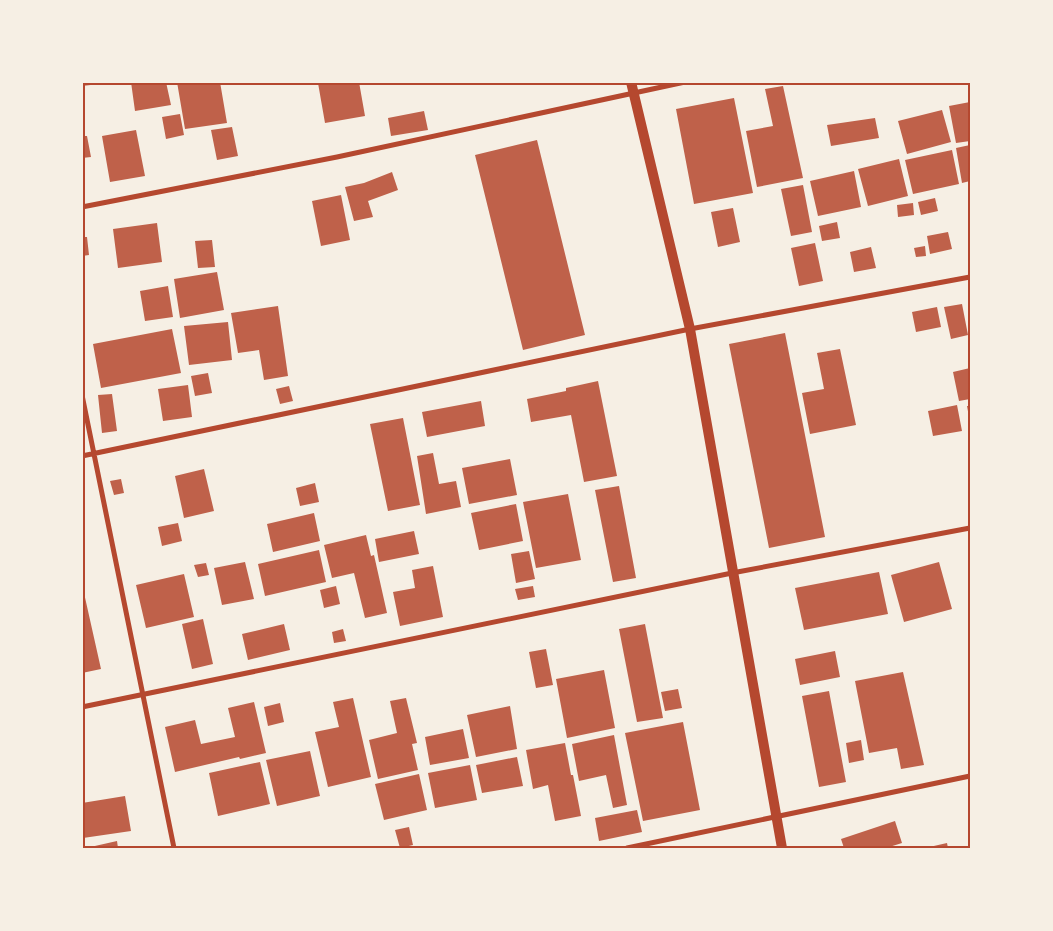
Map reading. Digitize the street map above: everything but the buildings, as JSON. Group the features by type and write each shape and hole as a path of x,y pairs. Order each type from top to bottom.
{"main road":[{"path":"632,88 690,329 782,848"}],"street":[{"path":"82,207 338,157 632,88 685,82"},
{"path":"82,456 690,329 970,277"},
{"path":"82,395 174,848"},
{"path":"82,707 732,573 970,528"},
{"path":"626,848 970,776"}]}
